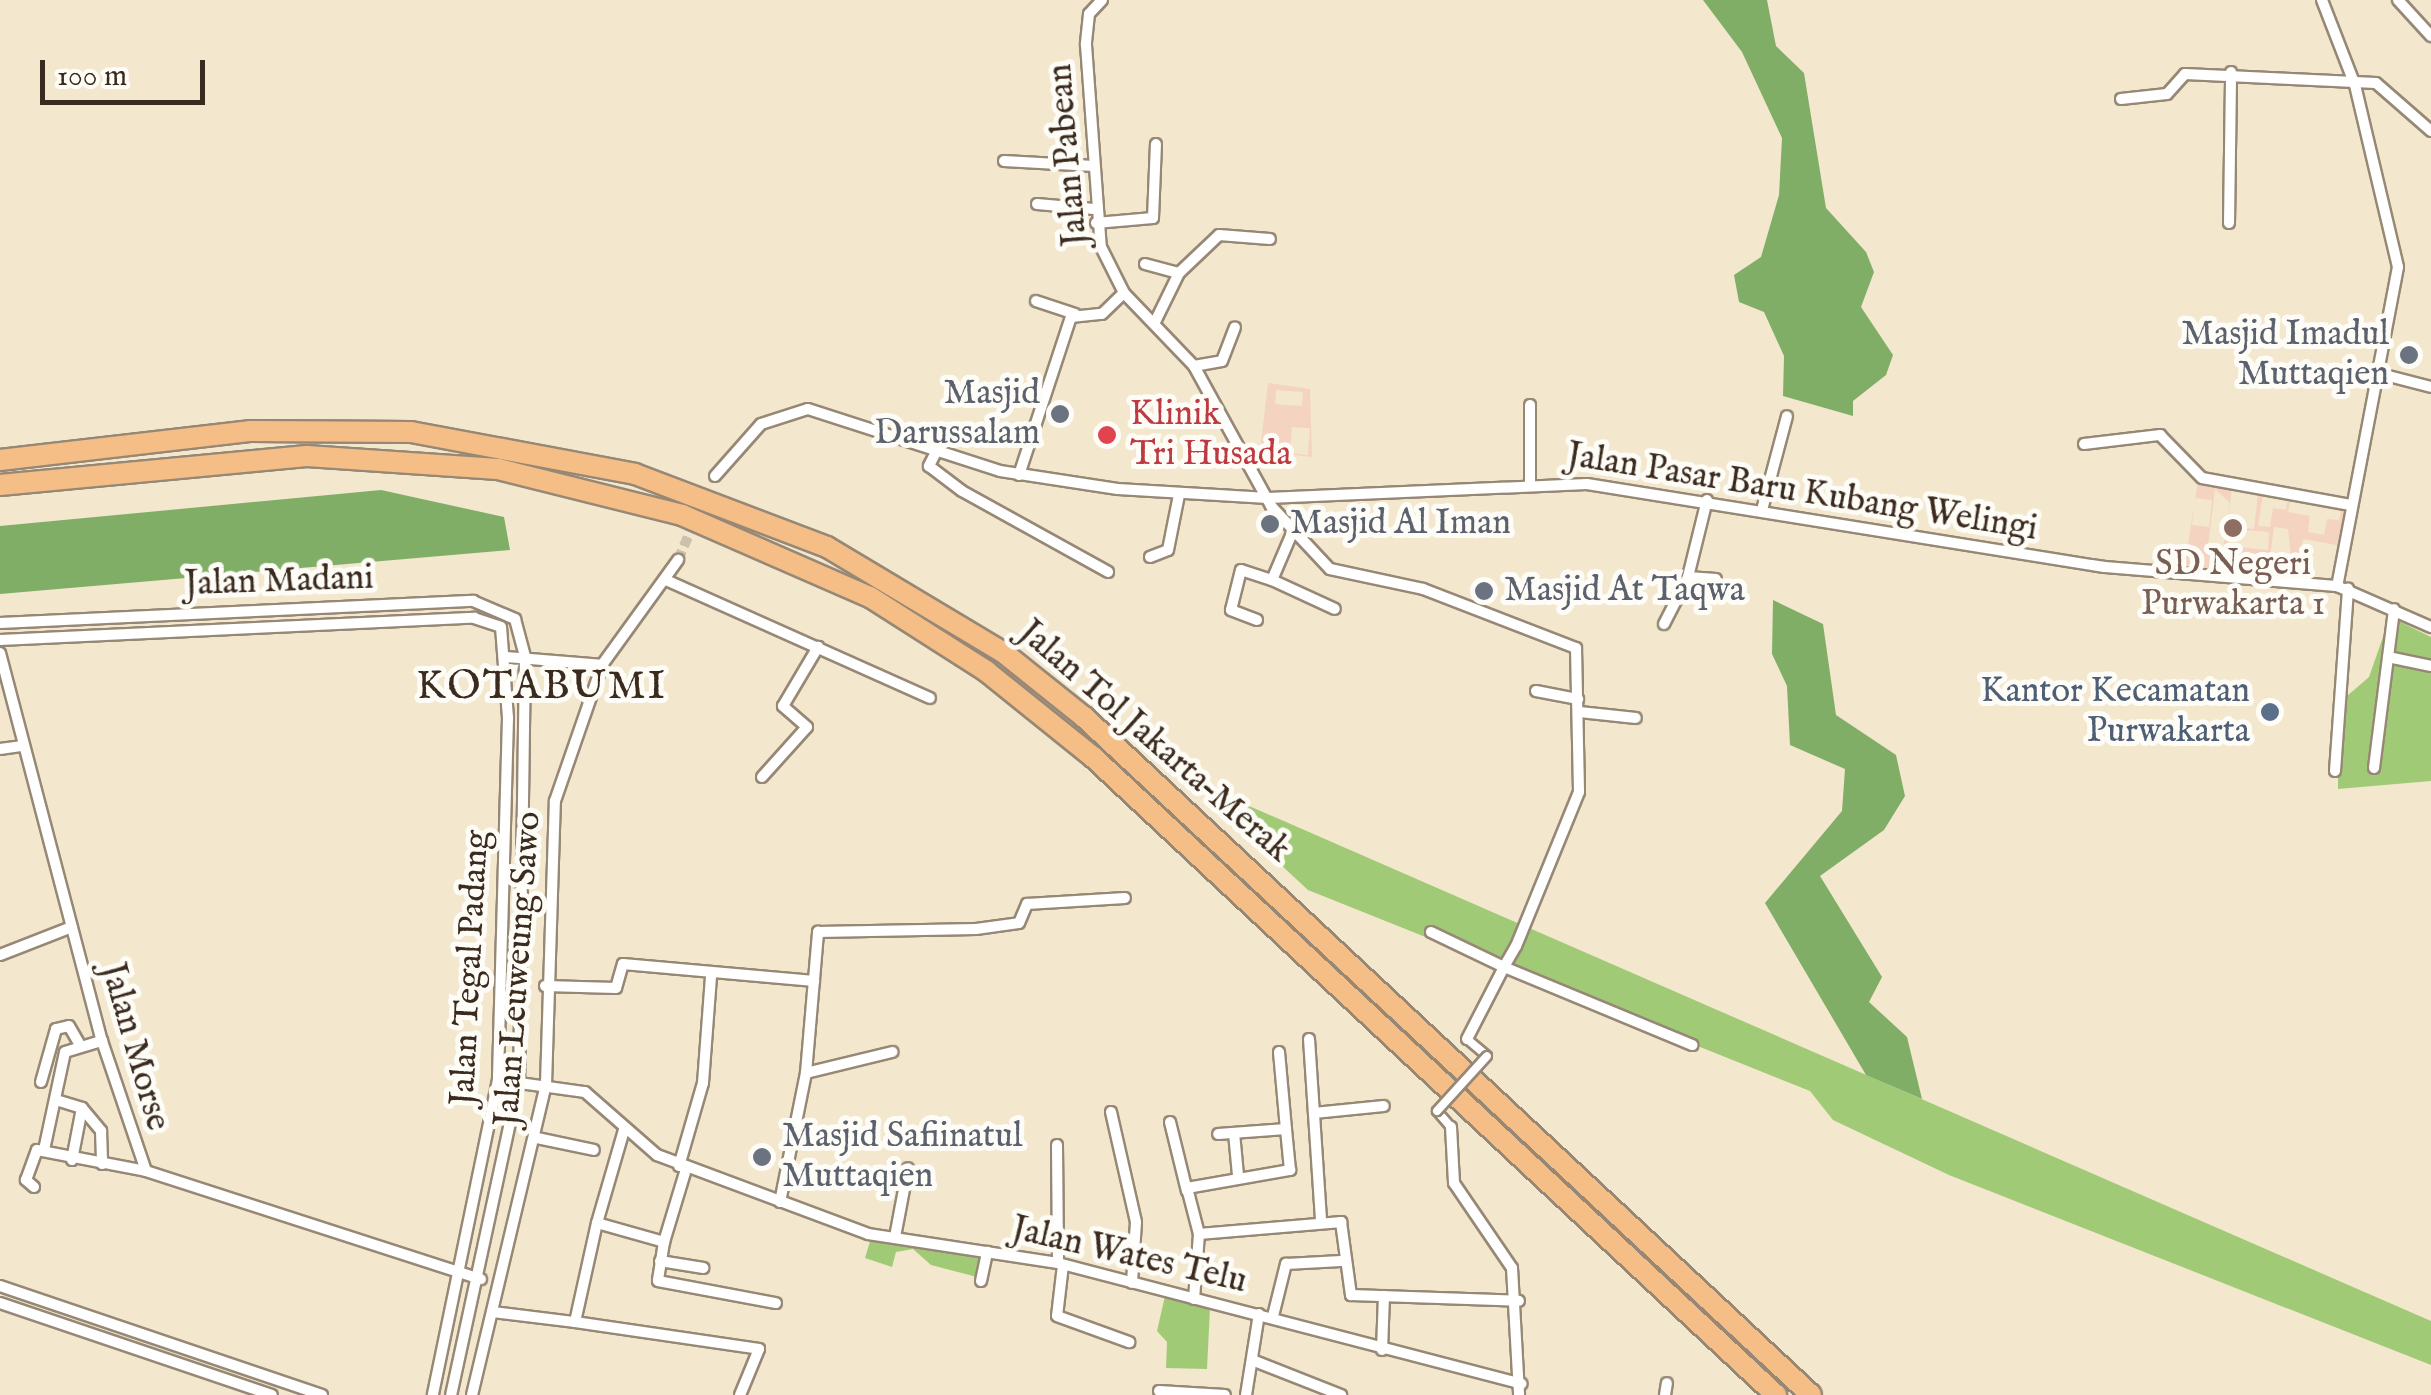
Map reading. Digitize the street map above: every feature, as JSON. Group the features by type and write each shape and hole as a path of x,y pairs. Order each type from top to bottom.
{"highway":[{"name":"Jalan Tol Jakarta–Merak","path":"0,460 251,431 411,432 635,474 827,547 1004,653 1084,717 1811,1395"},
{"name":"Jalan Tol Jakarta–Merak","path":"0,485 308,456 498,469 682,515 870,598 986,670 1094,757 1776,1395"}],"street":[{"name":"Jalan Pabean","path":"1102,0 1089,14 1086,45 1094,209 1124,293 1194,366 1268,498 1292,533 1330,569 1570,639 1579,706"},
{"path":"2398,0 2431,36"},
{"path":"2327,2 2355,85 2397,261 2351,505 2343,587 2335,771"},
{"path":"2229,223 2232,72"},
{"path":"2121,99 2167,94 2186,74 2232,72 2382,86 2431,131"},
{"path":"1096,223 1153,218 1156,144"},
{"path":"1004,161 1094,166"},
{"path":"1037,204 1094,209"},
{"path":"1155,322 1179,273 1220,235 1270,239"},
{"path":"1144,264 1179,273"},
{"path":"1036,301 1075,314 1102,314 1124,293"},
{"path":"1019,476 1075,314"},
{"path":"1194,366 1222,360 1235,327"},
{"path":"2377,373 2431,387"},
{"path":"1530,405 1530,482"},
{"name":"Jalan Pasar Baru Kubang Welingi","path":"715,476 753,430 797,409 1019,476 1180,495 1268,498 1530,482 1706,500 2104,567 2343,587 2431,628"},
{"path":"1762,510 1787,416"},
{"path":"2084,444 2160,435 2202,478 2351,505"},
{"path":"936,452 929,466 962,491 1108,572"},
{"path":"1150,557 1168,550 1180,495"},
{"path":"1664,624 1688,577 1706,500"},
{"path":"1272,580 1292,533"},
{"name":"Jalan Leuweung Sawo","path":"472,1395 537,1138 546,1084 545,986 554,811 602,665 678,560"},
{"path":"1257,620 1231,610 1241,570 1335,609"},
{"path":"1688,577 1716,579"},
{"path":"666,580 930,698"},
{"name":"Jalan Madani","path":"0,623 473,601 515,619"},
{"path":"2374,768 2394,609"},
{"name":"Jalan Madani","path":"0,640 474,618 501,627"},
{"path":"525,658 515,619 501,627 505,658 602,665"},
{"path":"762,777 807,727 783,706 818,647"},
{"name":"Jalan Morse","path":"0,653 21,746 102,1041 146,1171 481,1279"},
{"path":"2388,657 2431,666"},
{"name":"Jalan Tegal Padang","path":"433,1395 463,1272 498,1080 508,718 505,658"},
{"name":"Jalan Tegal Padang","path":"451,1395 481,1279 519,1081 525,658"},
{"path":"1536,691 1579,706 1636,718"},
{"path":"1520,1389 1519,1300 1507,1254 1454,1183 1451,1128 1437,1111 1488,1056 1467,1039 1568,831 1582,766 1579,706"},
{"path":"508,718 525,718"},
{"path":"0,749 21,746"},
{"path":"780,1202 806,1073 818,932 976,930 1019,923 1026,904 1125,898"},
{"path":"0,955 72,926"},
{"path":"1431,932 1504,967 1692,1045"},
{"path":"545,986 616,988 624,964 710,976 814,982"},
{"path":"710,976 703,1084 658,1280 776,1304"},
{"path":"42,1082 56,1029 70,1026 79,1043"},
{"path":"1308,1039 1321,1221"},
{"path":"44,1150 66,1052 79,1043 102,1041"},
{"path":"806,1073 892,1052"},
{"path":"1187,1191 1238,1174 1290,1170 1279,1052"},
{"name":"Jalan Wates Telu","path":"498,1080 546,1084 596,1097 624,1130 682,1167 895,1237 1060,1264 1273,1316 1520,1389"},
{"path":"56,1100 82,1108 100,1132 102,1164"},
{"path":"1314,1112 1384,1106"},
{"path":"72,1160 82,1108"},
{"path":"1111,1112 1136,1222 1132,1282"},
{"path":"1170,1122 1199,1234 1194,1299"},
{"path":"1218,1134 1286,1129"},
{"path":"576,1322 597,1223 624,1130"},
{"path":"1234,1133 1238,1174"},
{"path":"537,1138 594,1150"},
{"path":"1057,1146 1057,1316 1130,1342"},
{"path":"34,1187 26,1180 33,1153 44,1150 72,1160 146,1171"},
{"path":"895,1237 908,1168"},
{"path":"1199,1234 1321,1221 1343,1224 1342,1261 1351,1295 1519,1300"},
{"path":"597,1223 664,1242"},
{"path":"981,1281 986,1252"},
{"path":"1273,1316 1286,1264 1342,1261"},
{"path":"660,1262 704,1268"},
{"path":"0,1286 322,1395"},
{"path":"1382,1350 1384,1296"},
{"path":"36,1315 41,1300"},
{"path":"0,1303 272,1395"},
{"path":"493,1312 759,1349 740,1395"},
{"path":"1246,1395 1260,1314"},
{"path":"1252,1360 1341,1395"},
{"path":"224,1378 229,1363"},
{"path":"1159,1391 1225,1395"}],"shaded area":[{"path":"1268,383 1310,389 1312,457 1260,451","holes":["1276,390 1303,392 1302,406 1275,404","1292,427 1310,428 1308,455 1290,453"]},
{"path":"2198,481 2232,485 2228,526 2254,529 2259,485 2346,504 2337,545 2303,539 2296,577 2266,573 2267,563 2264,574 2184,570 2194,505 2192,525 2209,527 2212,500 2195,498","holes":["2215,489 2230,503 2222,557 2207,554","2263,494 2288,497 2286,510 2273,508 2270,527 2258,526","2291,497 2342,506 2339,520 2327,519 2324,535 2308,532 2310,516 2288,512","2274,527 2288,529 2292,567 2269,564","2228,529 2269,532 2268,550 2227,546"]}],"green space":[{"path":"1703,0 1767,0 1776,46 1804,73 1826,208 1866,252 1874,272 1861,307 1893,355 1886,375 1853,401 1853,416 1783,396 1784,356 1764,312 1739,302 1734,275 1761,257 1779,195 1782,138 1742,52"},
{"path":"381,490 504,517 510,550 0,594 0,526"},
{"path":"1773,600 1823,624 1836,715 1896,755 1905,796 1884,830 1820,876 1882,977 1869,1002 1907,1037 1922,1099 1866,1075 1765,903 1842,811 1845,769 1790,745 1787,686 1772,654"},
{"path":"2390,617 2431,637 2431,781 2338,789 2339,703 2369,677"},
{"path":"1233,799 2431,1321 2431,1365 1949,1175 1833,1120 1810,1091 1308,890 1236,823"},
{"path":"871,1238 983,1255 977,1277 931,1265 913,1249 896,1252 892,1267 865,1258"},
{"path":"1165,1296 1210,1308 1207,1369 1166,1368 1167,1342 1157,1331"}],"tunnel":[{"path":"678,560 696,518"}],"place":[{"name":"Masjid Imadul Muttaqien","path":"2409,355"},
{"name":"Masjid Darussalam","path":"1060,414"},
{"name":"Klinik Tri Husada","path":"1107,435"},
{"name":"Masjid Al Iman","path":"1270,524"},
{"name":"SD Negeri Purwakarta 1","path":"2233,528"},
{"name":"Masjid At Taqwa","path":"1484,591"},
{"name":"Kantor Kecamatan Purwakarta","path":"2270,712"},
{"name":"Masjid Safiinatul Muttaqien","path":"762,1157"}],"district":[{"name":"KOTABUMI","path":"542,688"}]}
